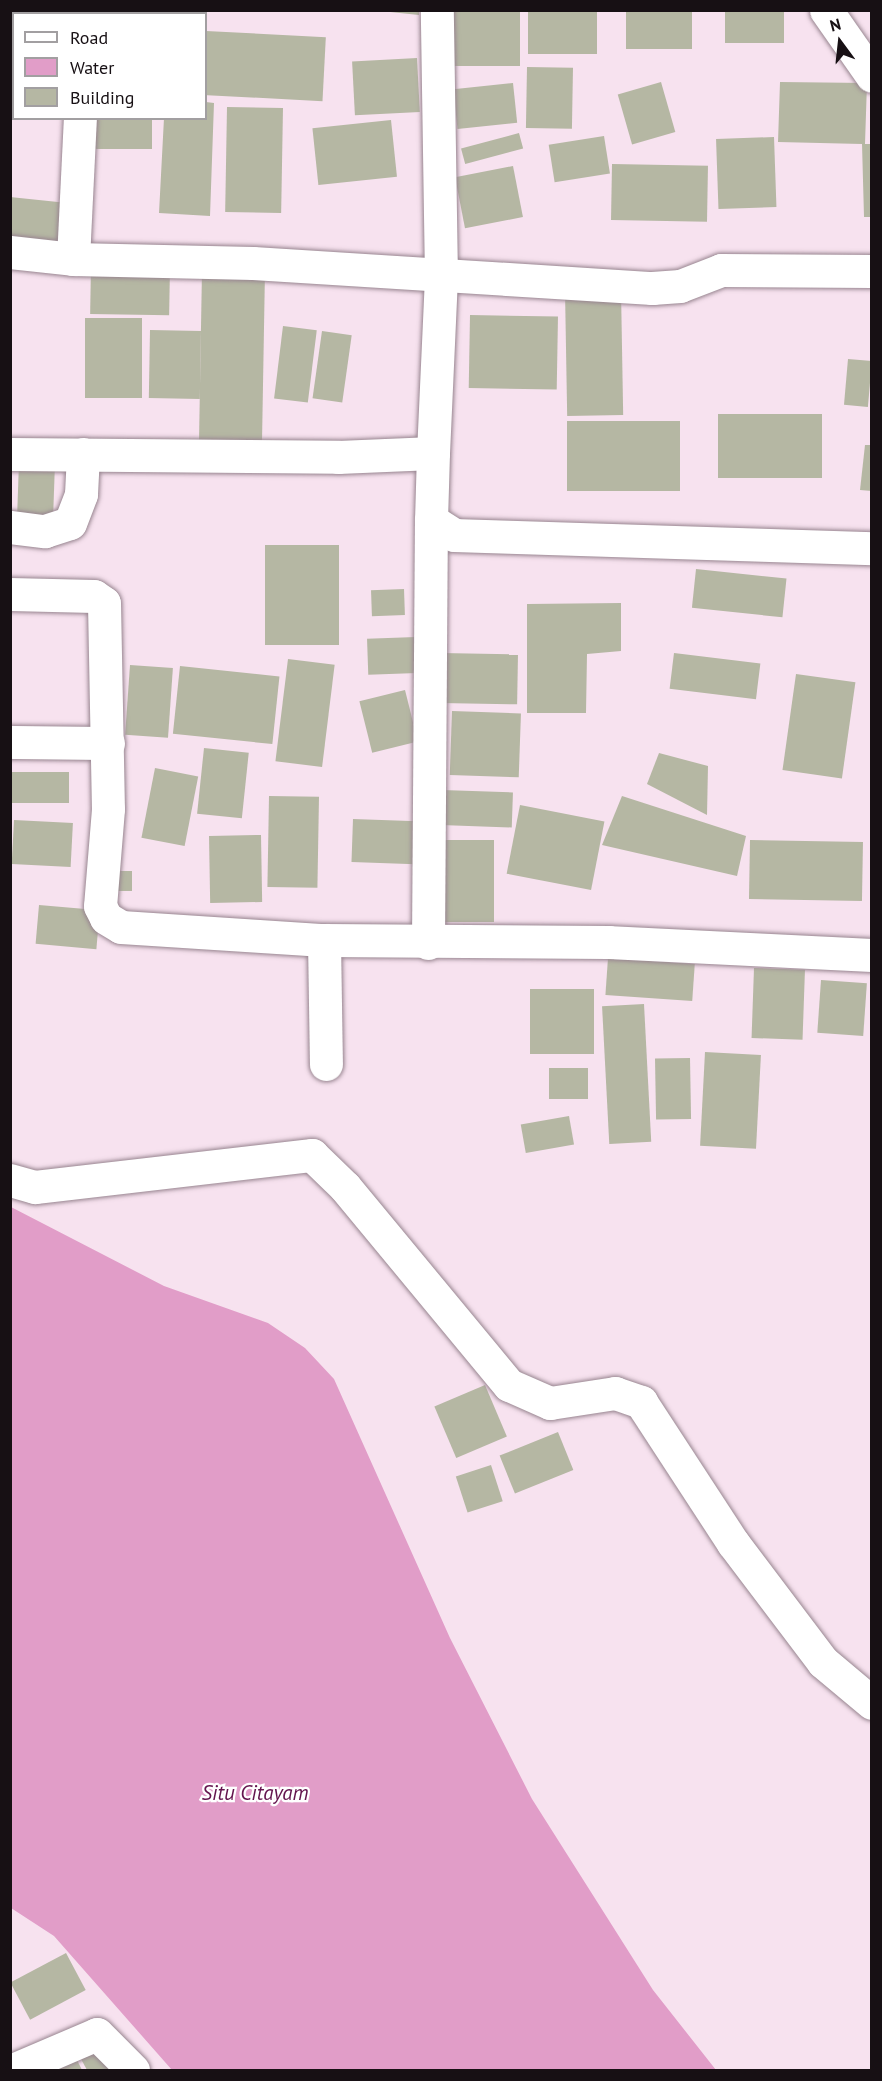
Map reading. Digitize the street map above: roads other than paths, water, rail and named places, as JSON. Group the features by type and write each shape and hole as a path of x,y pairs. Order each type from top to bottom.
{"street":[{"path":"428,943 433,453 441,278 437,10"},
{"path":"826,10 872,76"},
{"path":"73,259 80,120"},
{"path":"10,252 73,259 253,263 441,278 493,276 652,288 680,286 721,270 872,271"},
{"path":"10,454 338,457 433,453"},
{"path":"10,527 45,531 69,523 81,494 83,454"},
{"path":"432,520 454,535 872,548"},
{"path":"10,594 101,598 106,609 108,743 105,865 99,898 106,918 131,929 324,940 428,943 608,942 872,955"},
{"path":"10,742 108,743"},
{"path":"324,940 327,1064"},
{"path":"10,1180 35,1187 312,1155 345,1187 509,1385 550,1403 615,1393 641,1402 733,1543 823,1662 872,1703"},
{"path":"13,2070 97,2034 133,2070"}],"water":[{"name":"Situ Citayam","path":"11,1207 164,1286 268,1323 305,1348 334,1379 450,1638 532,1799 653,1990 716,2070 172,2070 54,1936 11,1908"}]}
